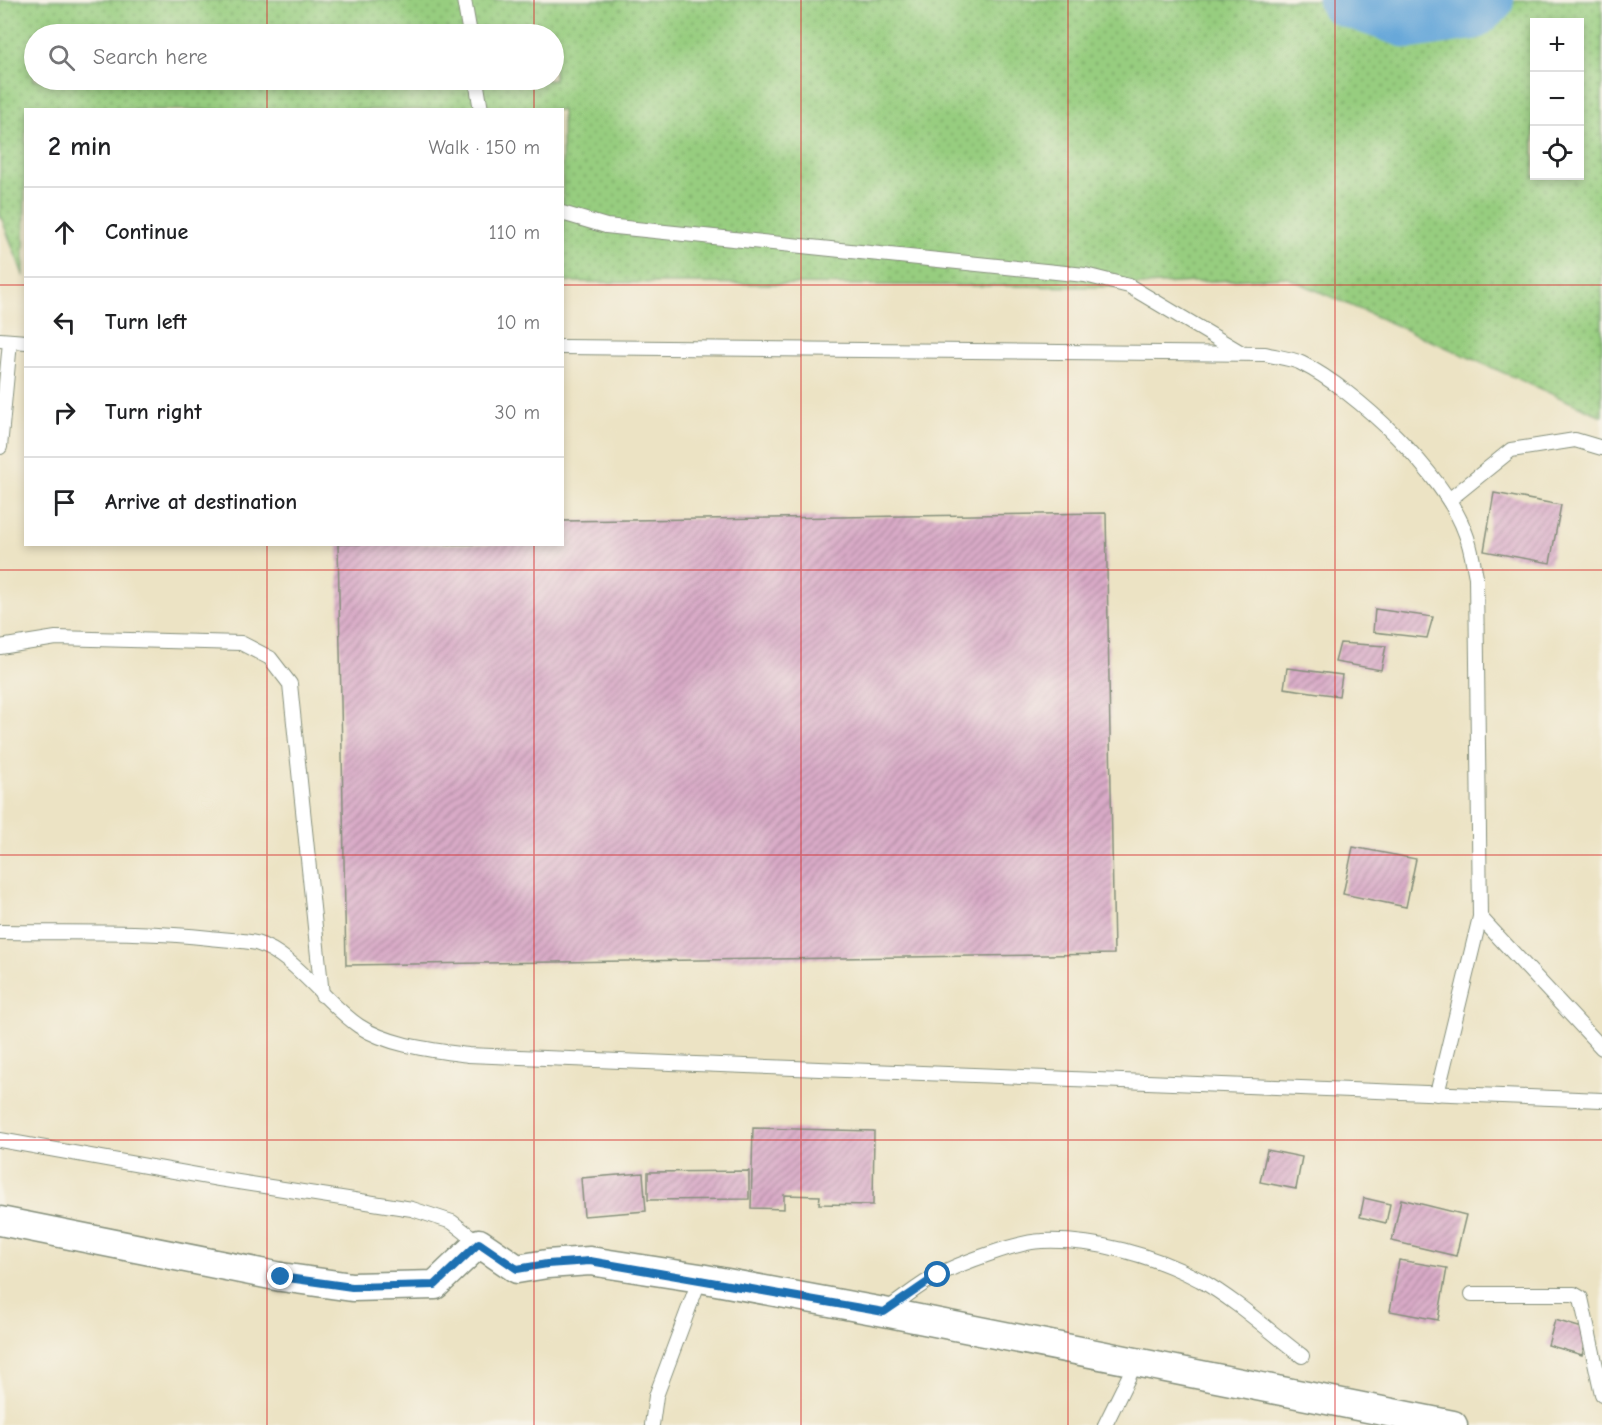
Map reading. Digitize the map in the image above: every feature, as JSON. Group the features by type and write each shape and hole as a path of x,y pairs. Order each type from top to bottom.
{"street":[{"path":"0,1221 140,1251 352,1287 435,1285 479,1243 517,1269 590,1261 700,1278 884,1312 1453,1425"}],"lane":[{"path":"464,0 468,24"},
{"path":"478,90 481,108"},
{"path":"564,214 606,226 1085,275 1129,286 1242,354"},
{"path":"0,447 5,341 24,342"},
{"path":"564,347 1265,354 1300,362 1350,394 1413,454 1449,500 1466,532 1476,577 1480,917 1437,1094"},
{"path":"1449,500 1511,450 1575,440 1602,448"},
{"path":"0,647 56,638 241,643 270,658 290,684 322,995"},
{"path":"1480,917 1602,1048"},
{"path":"0,932 183,935 257,944 289,963 359,1026 387,1038 468,1055 1602,1100"},
{"path":"0,1140 219,1179 412,1209 452,1222 479,1243"},
{"path":"884,1312 938,1275 968,1262 1040,1240 1079,1242 1118,1249 1157,1261 1200,1281 1302,1356"},
{"path":"652,1425 656,1396 700,1278"},
{"path":"1472,1294 1574,1294 1581,1298 1602,1394"},
{"path":"1105,1425 1136,1362"}],"green space":[{"path":"0,0 1602,0 1602,416 1286,277 1106,287 564,282 564,108 24,108 24,277 0,214"}],"building":[{"path":"1494,493 1561,505 1550,563 1484,551"},
{"path":"1106,513 1114,954 346,965 338,546 564,546 564,521"},
{"path":"1375,609 1433,617 1427,638 1373,632"},
{"path":"1340,643 1386,646 1381,670 1335,662"},
{"path":"1287,668 1342,675 1339,696 1284,688"},
{"path":"1353,847 1416,859 1406,907 1343,894"},
{"path":"753,1128 874,1131 873,1205 819,1204 820,1196 784,1195 784,1209 751,1208"},
{"path":"1267,1150 1302,1157 1296,1189 1260,1182"},
{"path":"749,1171 749,1199 648,1200 648,1172"},
{"path":"643,1173 646,1211 584,1216 581,1178"},
{"path":"1364,1198 1390,1204 1386,1223 1360,1217"},
{"path":"1401,1199 1466,1215 1456,1256 1392,1241"},
{"path":"1399,1260 1447,1268 1438,1320 1390,1311"},
{"path":"1555,1320 1589,1330 1582,1355 1548,1345"}],"waterway":[{"path":"1344,0 1410,23 1472,14 1488,0"}],"route":[{"path":"281,1277 352,1287 435,1285 479,1243 517,1269 590,1261 700,1278 884,1312 938,1275"}]}
